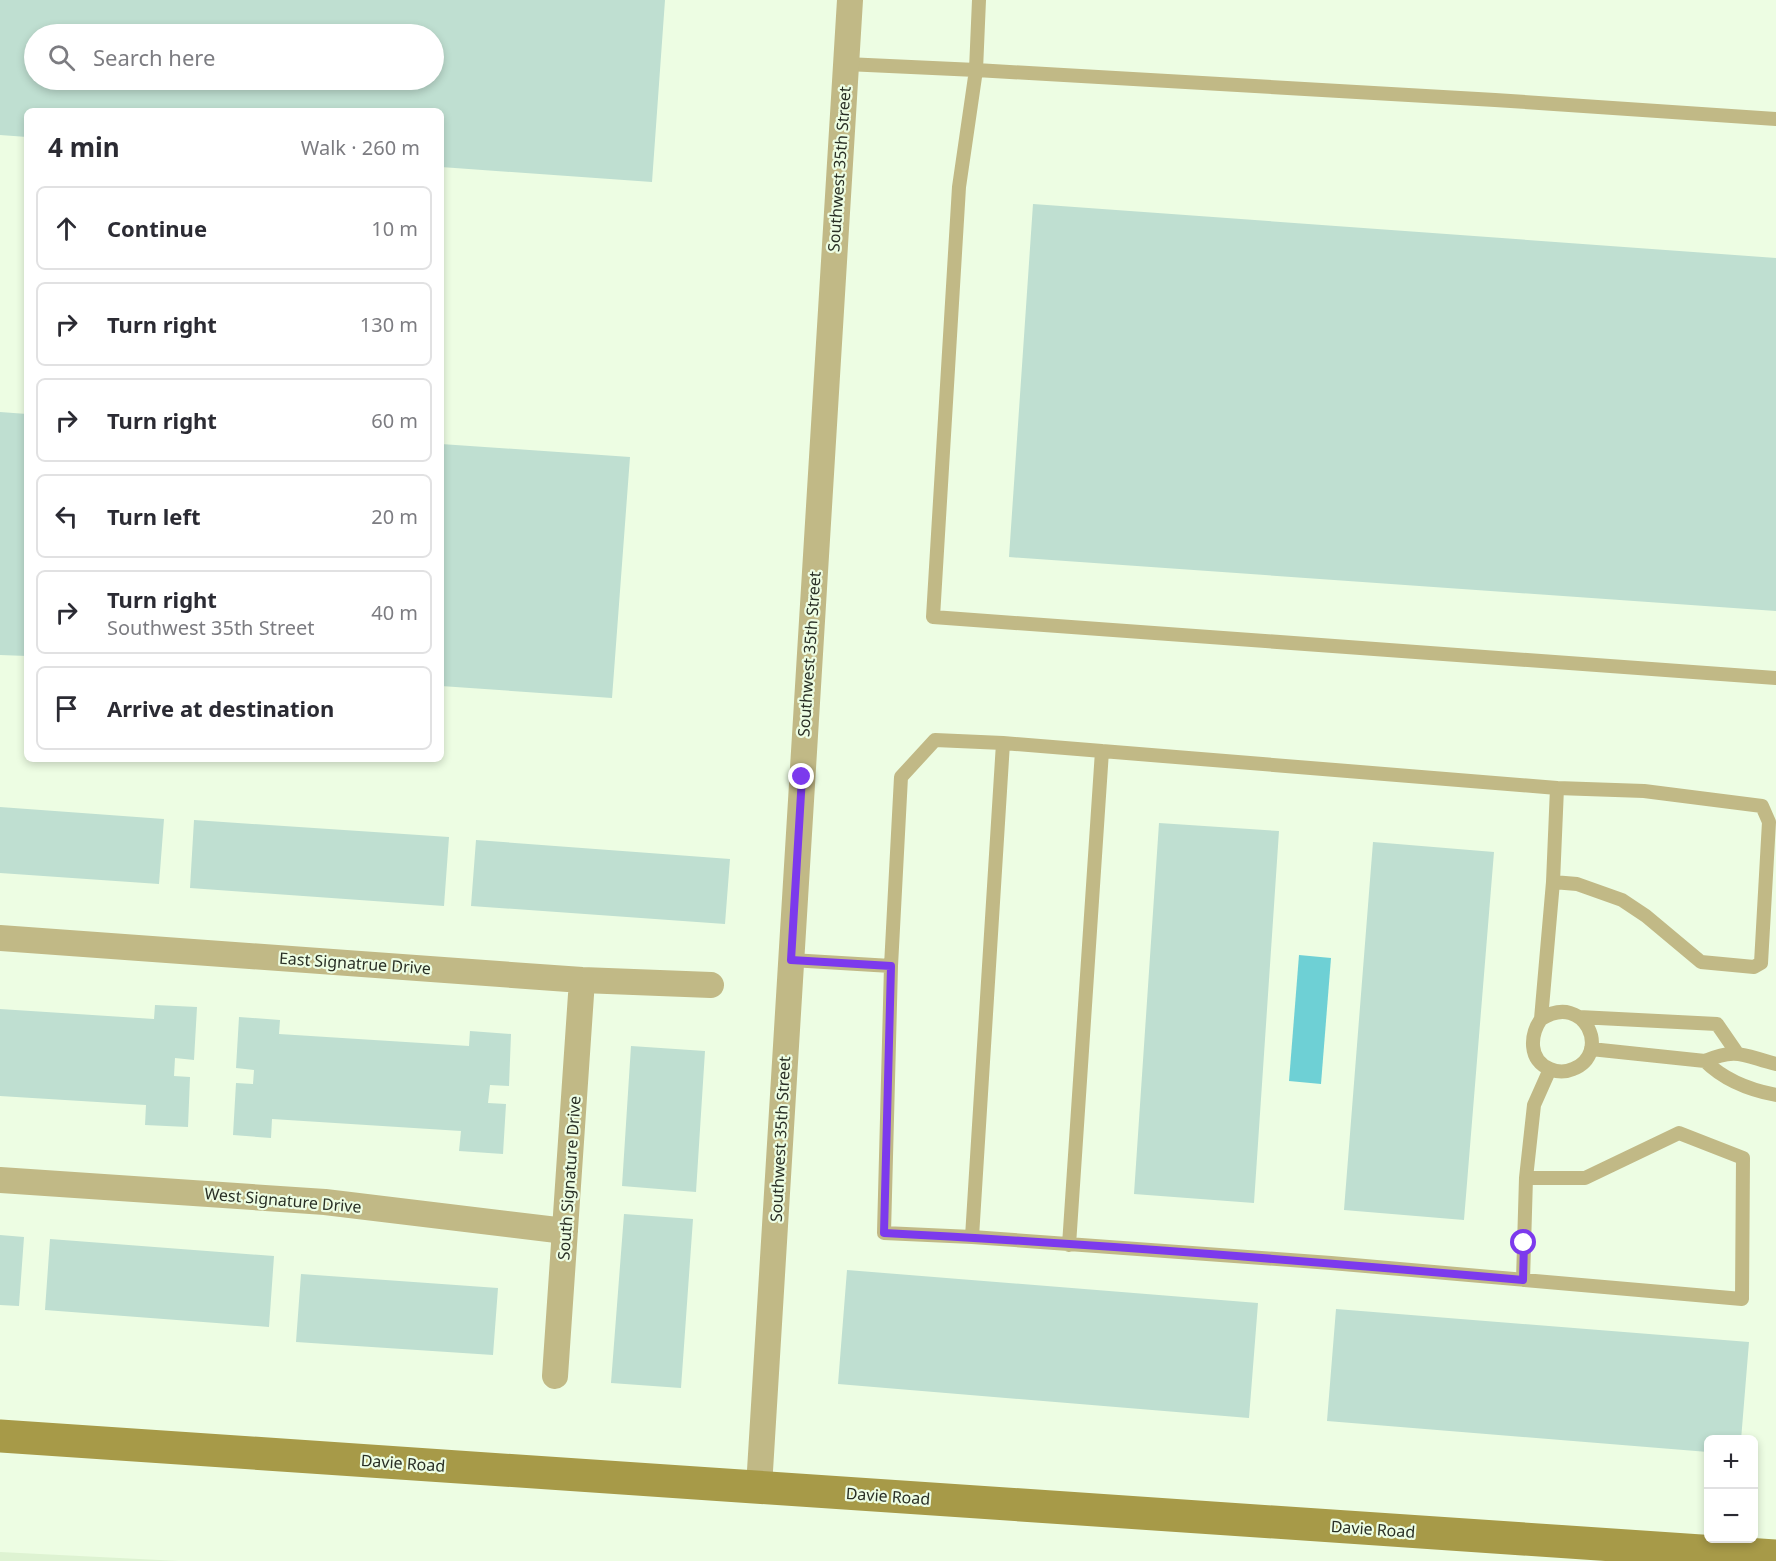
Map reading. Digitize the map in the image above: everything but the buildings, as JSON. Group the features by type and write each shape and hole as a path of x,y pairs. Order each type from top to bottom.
{"main road":[{"name":"Davie Road","path":"0,1436 1776,1556"}],"street":[{"name":"Southwest 35th Street","path":"759,1487 850,0"},
{"name":"East Signatrue Drive","path":"0,938 582,980 711,985"},
{"name":"South Signature Drive","path":"555,1376 582,980"},
{"name":"West Signature Drive","path":"0,1180 325,1202 565,1231"}],"lane":[{"path":"979,0 976,70 959,187 933,617 1776,678"},
{"path":"846,64 1484,99 1776,119"},
{"path":"1526,1178 1585,1178 1679,1133 1743,1158 1742,1299 1331,1263 972,1237 884,1233 891,966 901,777 935,740 1003,743 1557,788 1644,791 1762,806 1769,822 1761,963 1754,967 1701,962 1646,916 1622,900 1576,884 1553,882"},
{"path":"972,1237 1003,743"},
{"path":"1069,1245 1102,751"},
{"path":"1541,1019 1553,882 1557,788"},
{"path":"791,960 891,966"},
{"path":"1560,1011 1570,1012 1579,1017 1587,1024 1591,1034 1591,1049 1585,1061 1569,1071 1560,1072 1542,1065 1536,1057 1532,1037 1541,1019 1550,1013 1560,1011"},
{"path":"1579,1017 1718,1024 1737,1053"},
{"path":"1591,1049 1705,1061 1720,1055 1737,1053 1776,1064"},
{"path":"1705,1061 1717,1073 1738,1084 1776,1095"},
{"path":"1523,1280 1526,1178 1534,1105 1550,1069"}],"shaded area":[{"path":"0,1552 179,1561 0,1561"}],"water":[{"path":"1299,955 1331,958 1321,1084 1289,1081"}],"route":[{"path":"802,777 791,960 891,966 884,1233 972,1237 1331,1263 1523,1280 1524,1243"}]}
